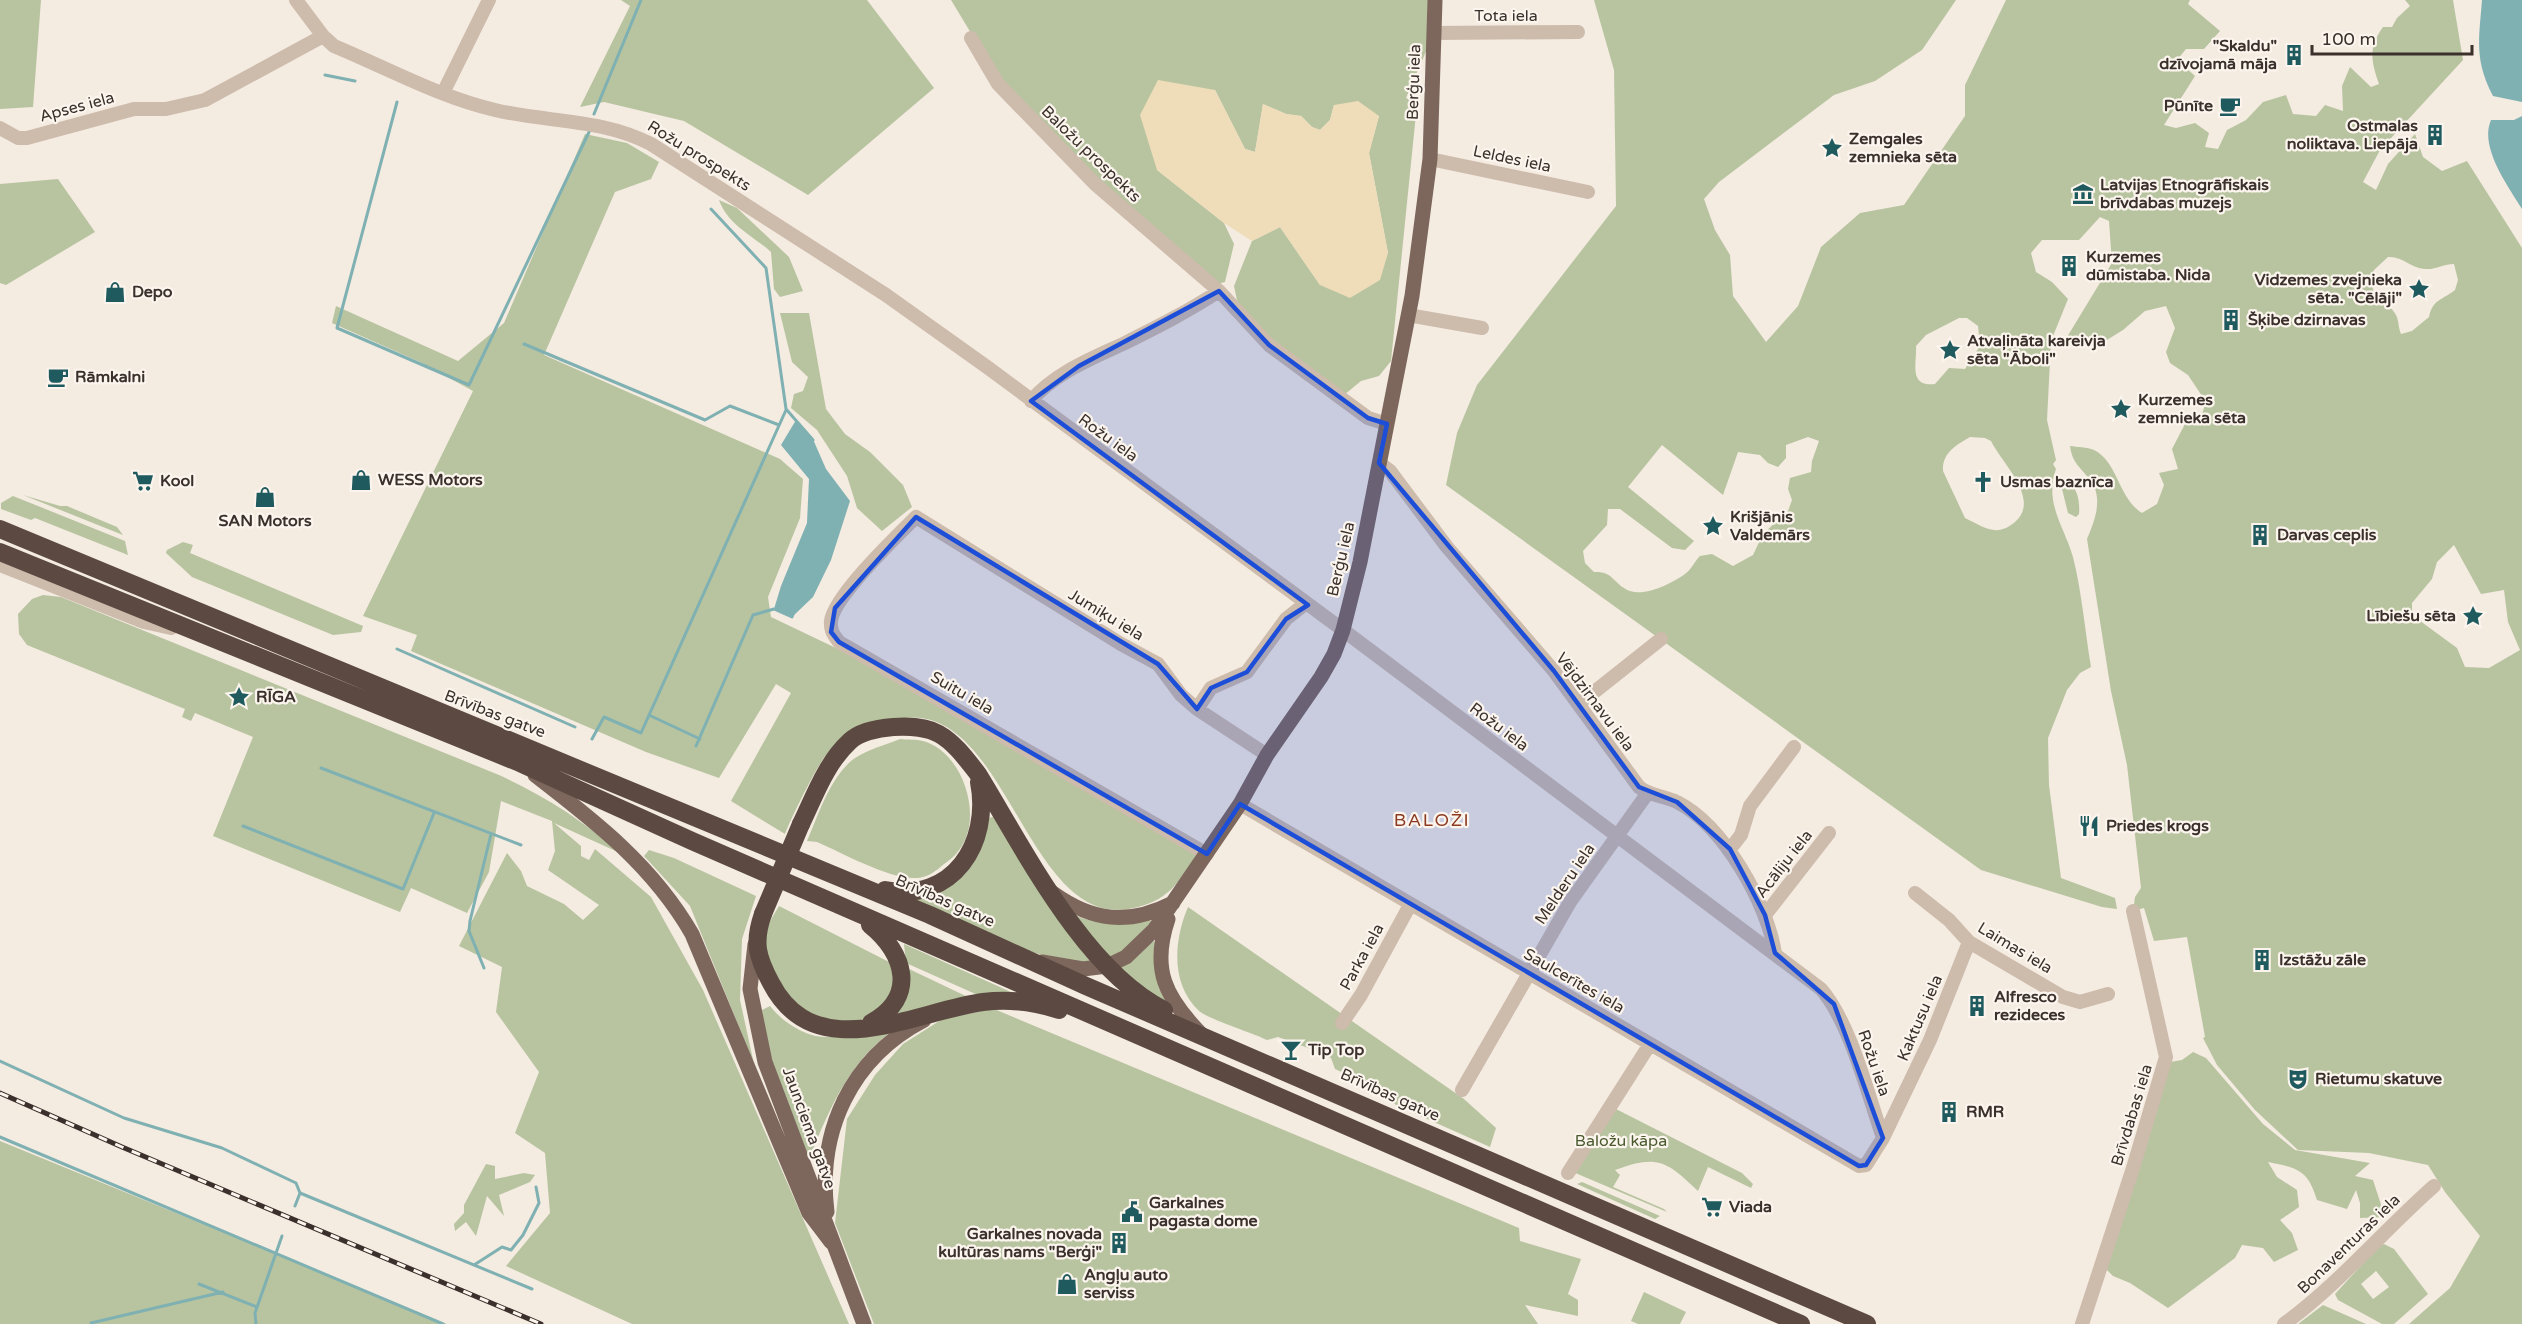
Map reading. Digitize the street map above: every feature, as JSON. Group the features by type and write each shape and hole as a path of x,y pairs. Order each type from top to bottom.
{"highway":[{"name":"Brīvības gatve","path":"0,529 445,716 483,729 806,863 1023,958 1196,1029 1867,1324"},
{"path":"0,552 520,763 692,842 1133,1032 1795,1323"},
{"path":"1133,1032 1107,1029 1043,1004 1012,1001 985,1002 845,1031 820,1027 794,1014 772,987 761,965 755,938 801,824 835,757 852,739 874,729 914,727 938,733 964,756 978,774 1052,893 1107,966 1153,1004 1196,1029"},
{"path":"806,863 824,865 880,889 896,892 917,891 937,884 955,871 971,852 981,829 983,800 978,774"},
{"path":"850,909 887,939 898,958 902,971 897,999 880,1019 862,1028"}],"main road":[{"name":"Berģu iela","path":"1023,958 1083,969 1107,966 1126,957 1138,947 1173,903 1240,804 1267,755 1321,677 1343,630 1360,562 1408,315 1430,159 1435,0"},
{"path":"520,763 624,846 643,866 681,916 696,945 809,1214 831,1242"},
{"path":"1052,893 1073,908 1106,918 1147,914 1173,903"},
{"path":"1173,903 1162,936 1160,966 1172,1001 1196,1029"},
{"name":"Jaunciema gatve","path":"755,938 750,989 765,1062 831,1242 864,1324"},
{"path":"831,1242 824,1186 828,1149 840,1107 857,1075 873,1057 893,1038 937,1013"}],"street":[{"name":"Rožu prospekts","path":"296,0 323,36 334,46 467,103 499,111 595,123 633,135 651,144 886,295 1028,399"},
{"path":"443,93 489,0"},
{"name":"Tota iela","path":"1434,33 1578,32"},
{"name":"Apses iela","path":"0,128 18,138 27,138 134,109 166,109 205,100 323,36"},
{"name":"Baložu prospekts","path":"971,38 998,84 1087,176 1219,291"},
{"name":"Leldes iela","path":"1430,159 1588,192"},
{"path":"1028,399 1080,366 1185,313 1219,291 1269,345 1368,418 1387,424"},
{"path":"1408,315 1482,328"},
{"name":"Rožu iela","path":"1028,399 1343,630 1821,989 1834,1004 1883,1138"},
{"name":"Vējdzirnavu iela","path":"1379,463 1390,471 1447,547 1579,704 1639,788 1647,794"},
{"name":"Jumiķu iela","path":"916,517 1121,644 1158,664 1181,695 1197,709 1267,755"},
{"name":"Suitu iela","path":"916,517 879,554 835,608 831,620 831,632 839,642 1207,854"},
{"path":"0,565 144,622 200,634"},
{"path":"1197,709 1211,688 1248,672 1286,619 1306,603"},
{"path":"1579,704 1661,639"},
{"path":"1730,849 1741,836 1750,806 1794,747"},
{"path":"1647,794 1677,802 1702,820 1730,849 1765,915 1775,953"},
{"name":"Melderu iela","path":"1462,1090 1570,902 1647,794"},
{"name":"Saulcerītes iela","path":"1240,804 1859,1166 1866,1165 1883,1138"},
{"name":"Acāliju iela","path":"1765,915 1829,833"},
{"name":"Laimas iela","path":"1915,893 1949,920 1969,942 2063,997 2080,1002 2108,994"},
{"name":"Parka iela","path":"1342,1023 1410,905"},
{"name":"Brīvdabas iela","path":"2082,1324 2166,1058 2133,911"},
{"name":"Kaktusu iela","path":"1883,1138 1946,1004 1969,942"},
{"path":"1568,1173 1650,1044"},
{"name":"Bonaventuras iela","path":"2284,1324 2320,1298 2385,1230 2434,1186"}],"highlighted area":[{"path":"1219,291 1269,345 1368,418 1387,424 1379,463 1554,671 1639,787 1677,802 1730,849 1765,915 1775,953 1834,1004 1883,1138 1866,1165 1859,1166 1240,804 1207,854 839,642 831,632 835,608 916,517 1158,664 1197,709 1211,688 1247,672 1286,619 1308,605 1031,401 1079,366"}],"green space":[{"path":"0,0 41,0 33,107 0,109"},
{"path":"621,0 867,0 934,88 808,195 684,121 604,102 580,107 630,6"},
{"path":"951,0 1428,0 1427,49 1406,98 1417,104 1391,361 1379,376 1361,381 1344,395 1260,331 1238,305 1234,286 1252,241 1280,227 1320,285 1388,253 1369,153 1379,116 1334,105 1330,120 1320,130 1312,127 1301,116 1286,114 1263,104 1255,152 1245,149 1215,90 1157,170 1224,223 1234,244 1225,282 1217,284 1148,228 1003,86"},
{"path":"1594,0 1956,0 1922,50 1875,81 1834,95 1719,182 1704,199 1715,230 1730,255 1733,296 1766,342 1798,306 1821,247 1860,213 1904,205 1965,116 1965,85 2006,0 2190,0 2188,4 2220,31 2204,49 2186,49 2177,60 2195,76 2164,125 2176,128 2195,123 2209,133 2205,147 2218,149 2227,130 2246,120 2263,102 2286,95 2293,114 2316,116 2325,105 2343,111 2342,86 2350,67 2371,87 2379,84 2374,68 2373,48 2383,27 2392,27 2397,18 2410,6 2405,0 2453,0 2463,60 2380,150 2363,182 2376,190 2388,164 2415,134 2423,157 2442,171 2467,161 2522,248 2522,1324 2409,1324 2450,1288 2480,1236 2445,1192 2428,1165 2369,1153 2298,1150 2255,1110 2217,1065 2203,1038 2205,1037 2187,937 2154,941 2144,908 2133,911 2135,897 2141,888 2127,765 2111,691 2087,539 2096,515 2097,498 2092,482 2074,459 2070,446 2091,449 2102,456 2128,499 2142,513 2157,504 2164,485 2159,473 2178,469 2172,449 2187,420 2198,426 2206,402 2188,375 2170,363 2166,352 2175,328 2166,306 2145,311 2123,330 2102,343 2075,348 2064,342 2112,263 2109,221 2100,217 2079,240 2042,240 2031,253 2036,272 2052,282 2068,299 2051,341 2047,420 2056,460 2053,464 2056,469 2052,493 2073,557 2091,667 2080,673 2067,690 2048,738 2049,785 2061,878 2115,898 2117,909 2102,907 1981,870 1446,485 1457,433 1477,385 1616,206 1614,70","holes":["2388,257 2398,258 2415,267 2425,269 2454,264 2458,280 2455,290 2435,303 2429,317 2412,331 2401,334 2396,315 2374,293 2372,281 2374,270","1959,318 1967,318 1978,326 1980,346 1965,369 1949,368 1935,384 1926,384 1917,378 1915,366 1916,346 1926,335","1808,437 1819,441 1811,472 1790,478 1788,489 1792,500 1788,511 1763,534 1753,555 1733,566 1712,554 1700,556 1679,578 1664,586 1638,592 1624,588 1604,573 1594,572 1585,563 1583,551 1607,525 1608,509 1620,509 1672,548 1685,550 1694,541 1628,487 1662,445 1723,495 1738,452 1760,455 1768,463 1778,467 1786,458 1786,445","1970,437 1985,438 1991,441 2022,493 2024,503 2022,513 2015,522 2008,527 1996,530 1965,518 1943,471 1947,454","2454,545 2481,594 2504,590 2508,622 2520,650 2489,668 2465,667 2457,648 2412,615 2412,603 2432,579 2437,562"]},
{"path":"585,134 627,143 659,162 651,179 615,192 544,355 780,459 803,479 800,518 768,597 771,617 838,649 1199,851 1178,882 1163,896 1142,906 1129,909 1091,904 1060,879 981,760 951,730 915,718 871,730 832,750 817,768 785,834 731,801 791,693 776,684 719,778 646,752 411,651 417,635 363,616 473,391 420,362 332,323 336,306 458,361 504,323"},
{"path":"58,179 95,232 6,285 0,283 0,184"},
{"path":"719,200 737,208 789,257 803,291 780,297 774,289 771,252 734,223"},
{"path":"780,313 809,313 826,409 845,434 870,452 903,485 912,507 882,531 857,508 847,476 817,430 791,408 794,394 803,391 808,377 792,362"},
{"path":"2067,481 2074,487 2078,496 2079,514 2076,517 2068,513 2062,489"},
{"path":"23,495 67,506 117,527 123,535"},
{"path":"13,496 125,541 128,555 35,518 31,520 1,509 1,503"},
{"path":"183,542 193,545 190,553 363,626 361,632 333,635 192,577 166,553 167,550"},
{"path":"43,595 61,597 499,775 563,810 620,853 554,823 581,846 581,856 589,860 595,849 651,897 703,990 849,1324 632,1324 506,1266 550,1213 545,1153 515,1133 539,1072 496,1012 502,967 459,946 507,853 521,871 527,886 564,904 583,920 599,905 548,870 555,851 552,821 501,801 489,872 467,913 411,888 400,912 213,836 253,737 195,713 191,721 182,717 185,709 27,645 19,634 18,614 32,599"},
{"path":"900,739 923,741 936,747 947,756 957,768 968,797 969,827 959,851 938,869 920,878 892,874 817,842 807,841 828,792 846,766 864,753"},
{"path":"995,816 1096,962 1077,962 1030,951 980,931 916,900 943,887 965,870 980,847 989,818"},
{"path":"649,850 674,858 756,896 742,939 740,1000 754,1064 690,906 644,856"},
{"path":"779,906 893,964 892,996 868,1016 846,1024 833,1023 819,1018 795,1002 776,980 766,956 763,933"},
{"path":"1188,907 1464,1099 1496,1128 1490,1147 1396,1105 1377,1088 1335,1069 1331,1058 1323,1054 1326,1049 1322,1047 1319,1052 1278,1037 1267,1040 1199,1011 1183,988 1177,961 1180,933"},
{"path":"1072,914 1092,921 1110,923 1150,919 1152,925 1139,940 1108,961"},
{"path":"1151,941 1156,942 1167,1000 1162,1004 1114,968"},
{"path":"904,944 1011,992 1008,997 980,996 906,963"},
{"path":"907,968 972,999 889,1018"},
{"path":"770,1006 794,1027 820,1037 855,1035 898,1027 867,1053 844,1085 810,1157 803,1150 768,1053 762,1010"},
{"path":"994,1009 1519,1228 1520,1241 1581,1259 1568,1294 1578,1300 1578,1316 1525,1305 1538,1324 874,1324 835,1223 847,1119 875,1075 903,1044 944,1018"},
{"path":"2193,1052 2206,1058 2263,1124 2295,1150 2370,1163 2355,1176 2373,1180 2385,1217 2360,1218 2360,1203 2356,1190 2347,1209 2317,1200 2310,1182 2300,1172 2287,1166 2268,1162 2277,1177 2297,1190 2299,1207 2280,1220 2292,1233 2298,1250 2274,1262 2263,1248 2242,1245 2235,1258 2168,1308 2130,1283 2113,1276 2104,1267 2170,1062 2182,1060"},
{"name":"Baložu kāpa","path":"1612,1107 1742,1173 1753,1184 1751,1188 1708,1167 1698,1191 1678,1173 1661,1163 1641,1162 1615,1170 1620,1175 1613,1187 1667,1212 1573,1172"},
{"path":"0,1141 447,1324 0,1324"},
{"path":"486,1164 495,1166 495,1179 524,1173 535,1175 530,1182 499,1195 504,1216 487,1196 476,1236 466,1222 455,1231 454,1224 464,1213 464,1205"},
{"path":"1582,1182 1660,1216 1655,1219 1577,1184"},
{"path":"2384,1244 2394,1249 2428,1294 2394,1324 2382,1324 2338,1300 2335,1294 2378,1247","holes":["2376,1271 2389,1287 2373,1299 2361,1284"]},
{"path":"1644,1292 1686,1312 1680,1324 1638,1324 1631,1321"},
{"path":"2323,1305 2366,1324 2298,1324"}],"sand":[{"path":"1158,80 1215,90 1245,149 1255,152 1263,104 1286,114 1301,116 1312,127 1320,130 1330,120 1334,105 1358,101 1379,116 1369,153 1388,253 1380,280 1350,298 1320,285 1280,227 1252,241 1224,223 1157,170 1140,115"}],"water":[{"path":"2482,0 2522,0 2522,102 2493,96 2487,83 2479,49"},
{"path":"2522,116 2522,209 2497,166 2492,154 2488,131 2491,120 2514,120"},
{"path":"796,420 812,437 826,469 850,501 831,560 813,597 792,617 774,609 807,523 809,479 781,445"}],"waterway":[{"path":"594,114 641,0"},
{"path":"325,75 355,81"},
{"path":"397,102 337,328 469,385 590,130"},
{"path":"711,209 766,268 786,409 813,440"},
{"path":"524,344 705,420 730,406 779,425"},
{"path":"592,739 604,717 641,733 786,410"},
{"path":"696,746 753,615 774,609 792,617 793,614"},
{"path":"397,649 575,727"},
{"path":"651,716 700,739"},
{"path":"321,768 521,845"},
{"path":"243,826 403,889 434,813"},
{"path":"484,968 469,931 491,834"},
{"path":"0,1061 124,1118 222,1148 296,1183 300,1193"},
{"path":"0,1137 443,1324"},
{"path":"474,1265 502,1247 511,1250 523,1235 539,1203 536,1187"},
{"path":"295,1206 300,1193 532,1289"},
{"path":"256,1324 255,1313 282,1236"},
{"path":"199,1284 257,1307"},
{"path":"91,1323 223,1292"}],"railway":[{"path":"0,1093 541,1324"}],"place":[{"name":"\"Skaldu\" dzīvojamā māja","path":"2294,55"},
{"name":"Pūnīte","path":"2230,106"},
{"name":"Ostmalas noliktava. Liepāja","path":"2435,135"},
{"name":"Zemgales zemnieka sēta","path":"1832,148"},
{"name":"Latvijas Etnogrāfiskais brīvdabas muzejs","path":"2083,194"},
{"name":"Kurzemes dūmistaba. Nida","path":"2069,266"},
{"name":"Vidzemes zvejnieka sēta. \"Cēlāji\"","path":"2419,289"},
{"name":"Depo","path":"115,292"},
{"name":"Šķibe dzirnavas","path":"2231,320"},
{"name":"Atvaļināta kareivja sēta \"Āboli\"","path":"1950,350"},
{"name":"Rāmkalni","path":"58,377"},
{"name":"Kurzemes zemnieka sēta","path":"2121,409"},
{"name":"WESS Motors","path":"361,480"},
{"name":"Kool","path":"143,481"},
{"name":"Usmas baznīca","path":"1983,482"},
{"name":"SAN Motors","path":"265,497"},
{"name":"Krišjānis Valdemārs","path":"1713,526"},
{"name":"Darvas ceplis","path":"2260,535"},
{"name":"Lībiešu sēta","path":"2473,616"},
{"name":"RĪGA","path":"239,697"},
{"name":"Priedes krogs","path":"2089,826"},
{"name":"Izstāžu zāle","path":"2262,960"},
{"name":"Alfresco rezideces","path":"1977,1006"},
{"name":"Tip Top","path":"1291,1050"},
{"name":"Rietumu skatuve","path":"2298,1079"},
{"name":"RMR","path":"1949,1112"},
{"name":"Viada","path":"1712,1207"},
{"name":"Garkalnes pagasta dome","path":"1132,1212"},
{"name":"Garkalnes novada kultūras nams \"Berģi\"","path":"1119,1243"},
{"name":"Angļu auto serviss","path":"1067,1284"}],"district":[{"name":"BALOŽI","path":"1432,820"}]}
